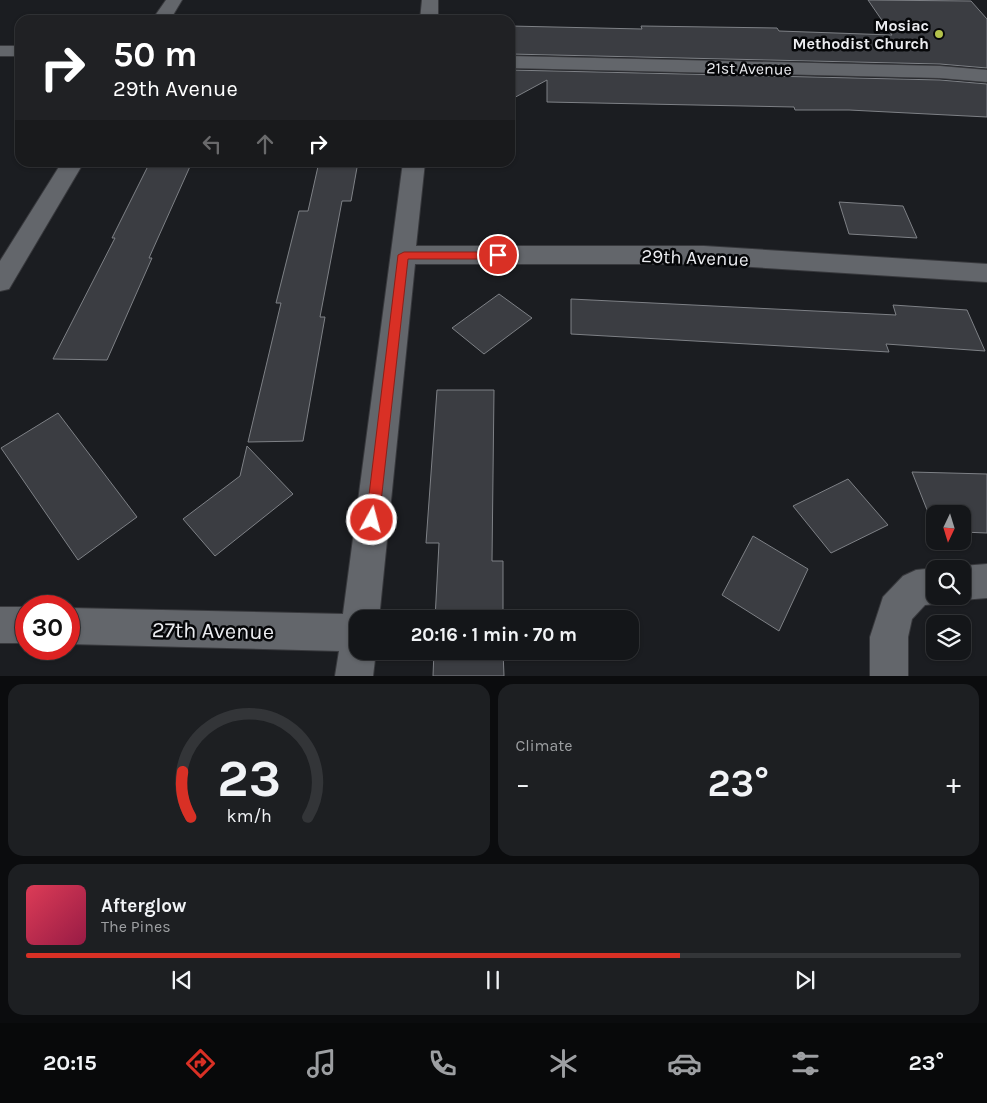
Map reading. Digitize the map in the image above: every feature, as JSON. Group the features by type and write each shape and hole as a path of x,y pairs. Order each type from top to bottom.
{"street":[{"path":"164,15 174,0"},
{"path":"429,15 430,0"},
{"path":"0,51 15,51"},
{"name":"21st Avenue","path":"515,62 940,72 987,76"},
{"path":"0,282 70,167"},
{"path":"362,610 413,167"},
{"name":"29th Avenue","path":"404,255 704,255 987,273"},
{"path":"971,582 987,581"},
{"path":"889,676 889,637 896,610 916,588 926,587"},
{"path":"0,624 15,625"},
{"name":"27th Avenue","path":"80,626 349,633"},
{"path":"354,676 356,660"}],"building":[{"path":"868,0 971,1 987,19 987,68 940,64 515,54 515,26 642,29 641,26 777,28 779,31 892,35"},
{"path":"515,70 940,80 987,84 987,117 849,110 795,110 794,107 547,102 547,80 515,97"},
{"path":"148,167 190,167 149,258 152,258 107,360 53,359 115,238 112,238"},
{"path":"318,167 357,167 351,201 342,201 320,317 325,317 303,441 248,442 281,303 276,303 299,211 308,211"},
{"path":"839,202 903,206 917,238 849,234"},
{"path":"499,294 532,318 484,354 452,328"},
{"path":"571,299 896,315 893,305 967,310 985,351 886,344 889,352 571,334"},
{"path":"437,390 494,390 492,561 503,561 503,610 435,610 439,543 426,543"},
{"path":"58,413 137,517 78,560 1,448"},
{"path":"247,446 293,494 215,556 183,519 240,476"},
{"path":"912,472 987,474 987,533 971,532 971,505 926,505 926,507"},
{"path":"848,479 888,525 831,553 793,506"},
{"path":"753,536 808,569 779,631 722,595"},
{"path":"434,660 503,660 504,676 433,676"}],"place":[{"name":"Mosiac Methodist Church","path":"939,34"}],"route":[{"path":"372,520 404,255 498,255"}]}
